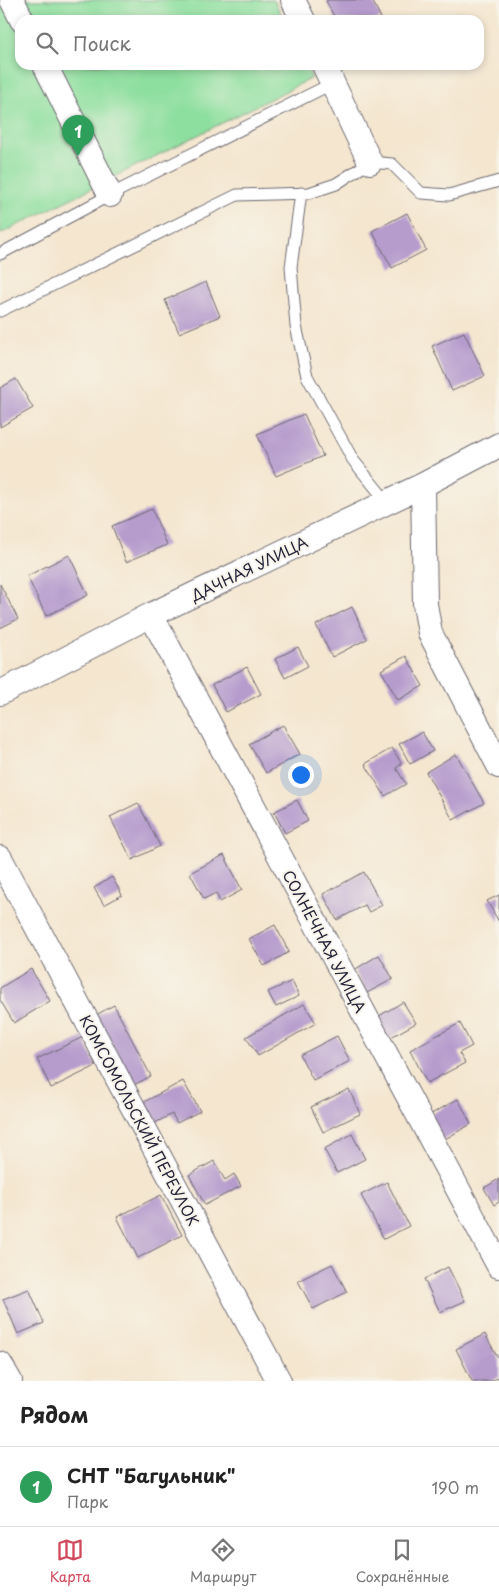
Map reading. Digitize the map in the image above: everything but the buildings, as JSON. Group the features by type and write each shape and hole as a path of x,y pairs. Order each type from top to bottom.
{"street":[{"path":"12,0 20,15"},
{"path":"293,0 300,15"},
{"path":"47,70 110,195"},
{"path":"328,74 370,162"},
{"name":"ДАЧНАЯ УЛИЦА","path":"0,693 151,615 424,485 499,445"},
{"path":"424,485 425,604 430,633 499,766"},
{"name":"СОЛНЕЧНАЯ УЛИЦА","path":"151,615 499,1266"},
{"name":"КОМСОМОЛЬСКИЙ ПЕРЕУЛОК","path":"0,858 279,1381"},
{"path":"0,1364 10,1381"}],"lane":[{"path":"0,254 328,74"},
{"path":"0,311 237,195 309,193 336,184 370,162 392,164 421,193 449,194 499,182"},
{"path":"301,193 291,267 296,326 307,376 353,460 387,502"}],"green space":[{"path":"0,0 274,0 282,15 15,15 15,70 308,70 312,78 0,234"}],"place":[{"name":"СНТ \"Багульник\"","path":"78,156"}]}
